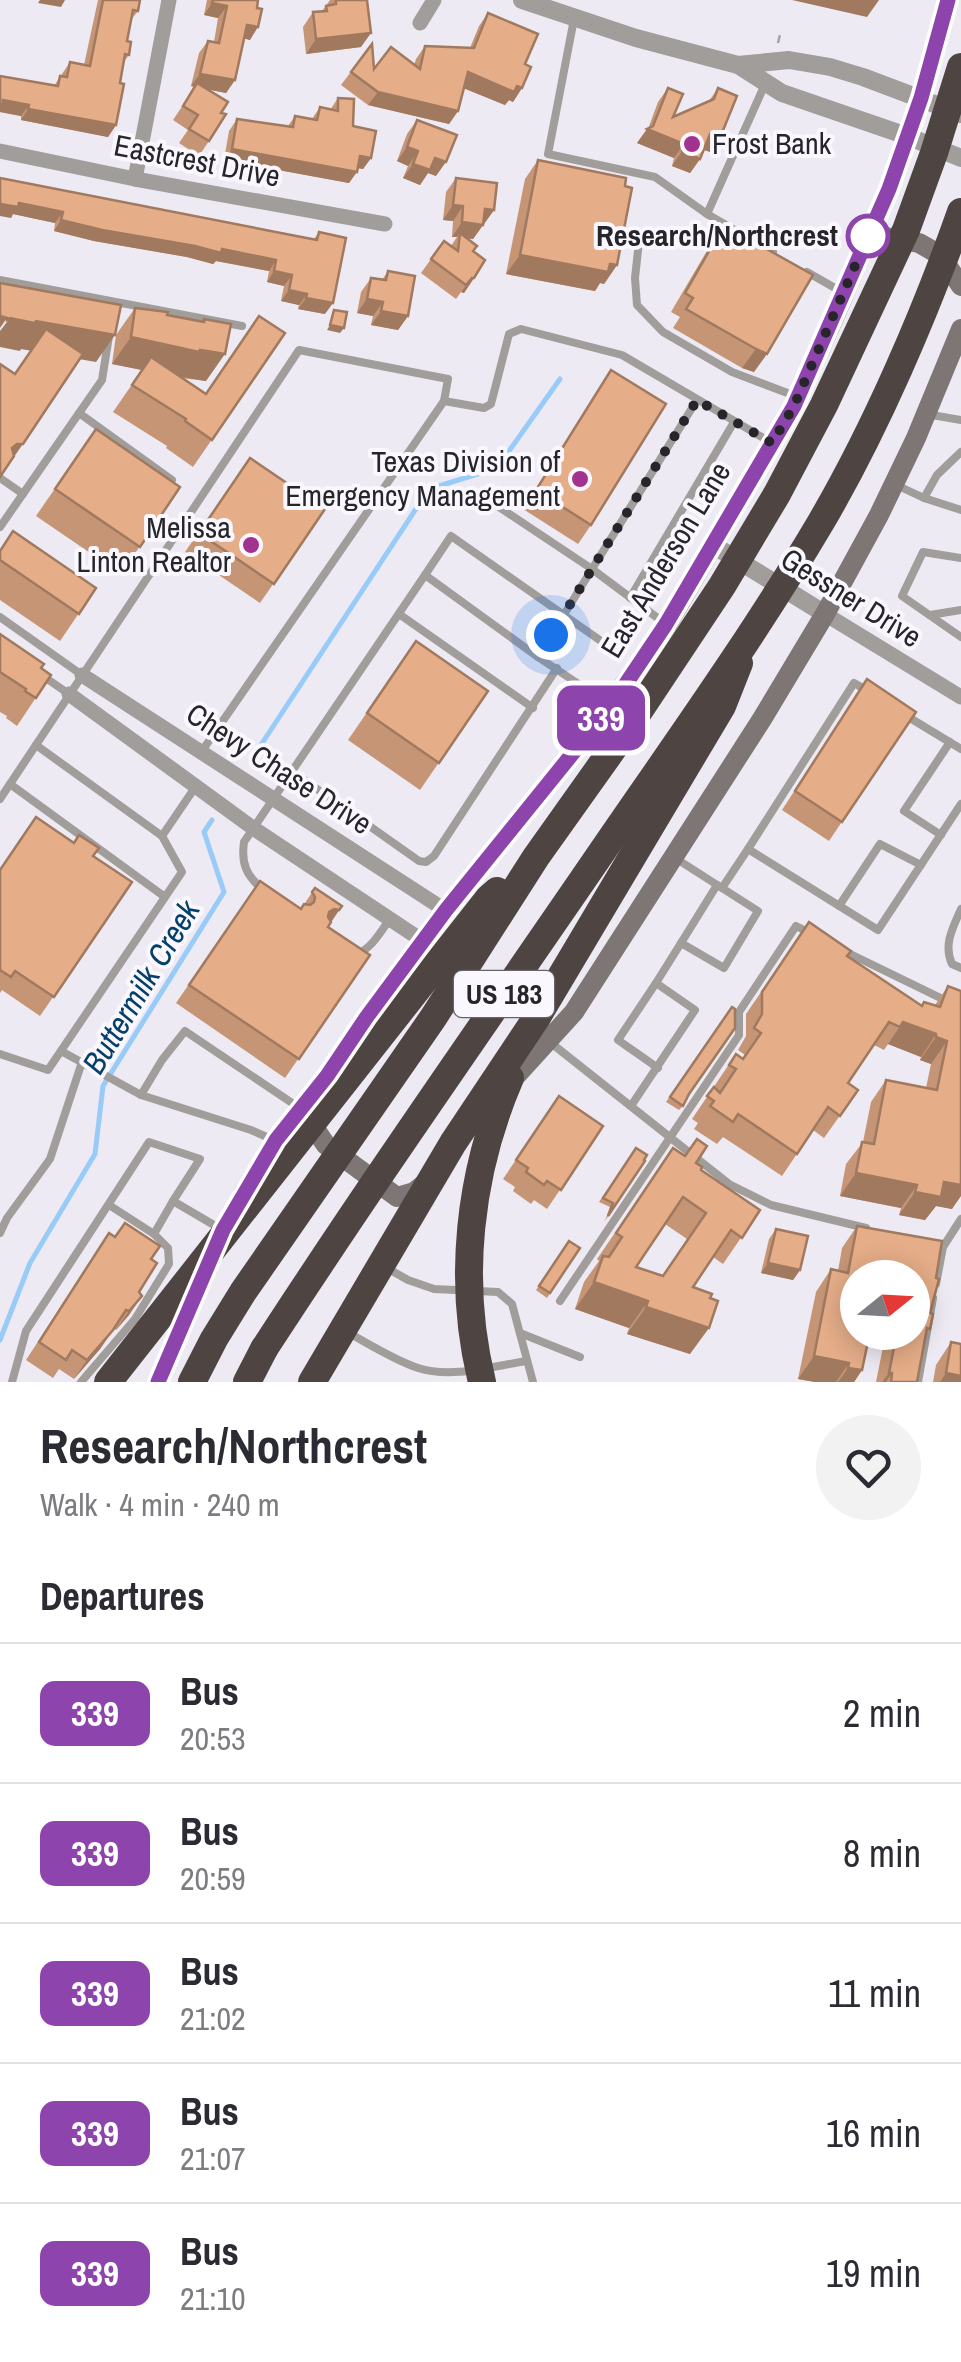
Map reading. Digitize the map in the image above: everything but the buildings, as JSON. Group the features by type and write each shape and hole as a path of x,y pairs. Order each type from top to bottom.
{"highway":[{"name":"US 183","path":"192,1382 243,1292 433,1018 536,857 638,713 777,494 824,405 906,230 961,68"},
{"name":"US 183","path":"247,1382 344,1224 748,640 823,519 910,339 961,212"},
{"path":"482,1382 468,1299 469,1239 480,1169 502,1096 722,706 748,640"},
{"path":"108,1382 489,898 536,857"},
{"path":"312,1382 453,1143 542,1029"}],"main road":[{"name":"East Anderson Lane","path":"158,1382 223,1230 276,1140 446,910 611,706 666,624 772,443 798,396 889,189 921,98 948,0"},
{"path":"869,234 919,243 940,255 961,286"},
{"path":"300,1382 398,1220 440,1170 542,1029 574,1012 762,718 825,614 894,484 960,336"},
{"path":"327,1076 315,1108 315,1129 326,1145 397,1198 414,1192 440,1170"}],"street":[{"path":"135,178 170,0"},
{"path":"420,23 434,0"},
{"path":"522,0 574,19 738,65 782,93 961,158"},
{"path":"738,65 790,60 863,77 961,114"},
{"name":"Eastcrest Drive","path":"0,151 385,224"},
{"name":"Gessner Drive","path":"713,545 961,698"},
{"name":"Chevy Chase Drive","path":"82,675 446,910"},
{"name":"Chevy Chase Drive","path":"69,694 253,828 423,941"}],"lane":[{"path":"574,19 548,154 655,178 784,259"},
{"path":"707,214 766,82"},
{"path":"640,232 636,305 663,332 732,372 798,396"},
{"path":"800,268 844,294"},
{"path":"0,280 242,326"},
{"path":"17,536 1,526 102,380 114,302"},
{"path":"444,401 484,408 491,404 508,334 521,330 622,355 772,443"},
{"path":"0,798 299,350 448,379 444,401 202,751"},
{"path":"538,656 697,400"},
{"path":"80,413 172,480"},
{"path":"926,414 961,420"},
{"path":"630,598 734,422"},
{"path":"924,498 937,475 961,452"},
{"path":"0,478 23,494"},
{"path":"894,484 961,510"},
{"path":"496,505 666,624"},
{"path":"268,895 252,881 242,860 244,842 451,536 601,641"},
{"path":"961,558 923,552 902,596 961,637"},
{"path":"424,574 611,706"},
{"path":"930,616 961,610"},
{"path":"399,614 532,708"},
{"path":"0,617 82,675"},
{"path":"293,772 419,862 426,862 434,856 557,668"},
{"path":"33,670 69,694"},
{"path":"658,1068 618,1040 681,942 748,849 854,683 870,693"},
{"path":"902,713 961,749"},
{"path":"941,835 904,811 950,742"},
{"path":"0,1054 48,1070 182,872 162,836 36,745"},
{"path":"10,784 165,897"},
{"path":"162,836 196,786"},
{"path":"748,849 878,930 961,804"},
{"path":"839,906 880,844 921,865"},
{"path":"673,857 758,911 724,968 681,942"},
{"path":"961,908 950,932 948,954 952,964 961,968"},
{"path":"343,948 363,953 390,919"},
{"path":"560,1302 739,1036 739,1012 796,926 824,941"},
{"path":"839,948 961,1008"},
{"path":"631,1106 696,1010 656,983"},
{"path":"542,1029 730,1184 771,1205 866,1228"},
{"path":"141,1095 185,1031 301,1109"},
{"path":"61,1051 141,1095 276,1140"},
{"path":"0,1233 50,1159 82,1062"},
{"path":"12,1382 26,1331 150,1142 200,1159 154,1234"},
{"path":"173,1201 223,1230"},
{"path":"81,1382 135,1319 169,1264 168,1248 154,1234 109,1204"},
{"path":"918,1382 943,1247 961,1222"},
{"path":"924,1242 943,1247"},
{"path":"372,1261 434,1289 498,1292 512,1304 533,1382"},
{"path":"332,1324 416,1368 462,1371 528,1361"},
{"path":"520,1333 580,1357"},
{"path":"0,1368 15,1371"}],"path":[{"path":"778,44 781,30"}],"waterway":[{"name":"Buttermilk Creek","path":"251,760 429,489 497,468 560,379"},
{"name":"Buttermilk Creek","path":"0,1340 30,1263 95,1154 103,1086 224,892 204,832 212,820"}],"bus line":[{"name":"339","path":"158,1382 223,1230 276,1140 446,910 611,706 666,624 794,406 889,189 921,98 948,0"}],"place":[{"name":"Frost Bank","path":"692,144"},
{"name":"Research/Northcrest","path":"868,236"},
{"name":"Texas Division of Emergency Management","path":"580,479"},
{"name":"Melissa Linton Realtor","path":"251,545"}],"route":[{"path":"551,635 697,400 772,443 794,406 868,236"}]}
